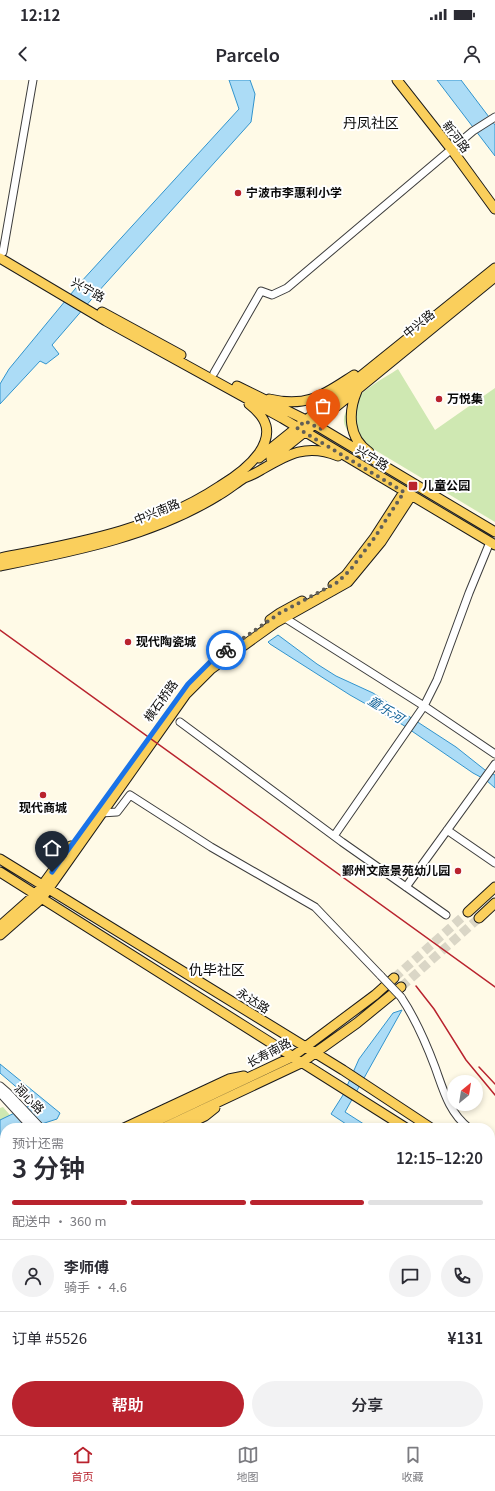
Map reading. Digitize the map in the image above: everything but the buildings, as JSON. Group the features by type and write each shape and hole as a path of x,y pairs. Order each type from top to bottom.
{"main road":[{"name":"新河路","path":"397,80 452,150 495,209"},
{"name":"兴宁路","path":"1,254 59,291 493,543"},
{"name":"中兴路","path":"242,476 300,430 366,373 495,268"},
{"name":"中兴路","path":"309,422 358,389 495,277"},
{"name":"兴宁路","path":"107,318 309,422 495,532"},
{"name":"中兴路","path":"310,400 336,387 355,374 366,373"},
{"name":"中兴路","path":"358,389 352,402 350,412 351,422 358,442 364,449 403,477"},
{"name":"兴宁路","path":"237,393 263,417 267,431"},
{"name":"兴宁路","path":"251,393 279,401 291,402 310,400"},
{"name":"中兴南路","path":"0,566 118,539 154,524 192,511 219,495 242,476 263,447 267,431"},
{"name":"中兴南路","path":"242,476 292,453 311,451 329,452 404,492"},
{"name":"横石桥路","path":"46,886 140,760 195,683 222,660 275,623 342,586 352,578 381,542 404,492"},
{"name":"横石桥路","path":"0,935 39,896 188,684 214,659 280,613 338,582 348,572 375,537 404,492"},
{"name":"中兴南路","path":"0,558 80,542 154,524"},
{"name":"永达路","path":"0,859 343,1070 424,1123"},
{"path":"0,872 398,1123"},
{"path":"468,912 495,887"},
{"name":"横石桥路","path":"0,926 39,896"},
{"path":"479,918 495,903"},
{"name":"长寿南路","path":"151,1123 292,1057 375,995 394,978"},
{"name":"长寿南路","path":"174,1123 301,1063 358,1023 401,987"},
{"path":"135,1123 229,1079 238,1076 253,1075"},
{"path":"190,1123 205,1116 227,1098"}],"street":[{"path":"1,254 34,80"},
{"path":"214,373 260,291 272,295 288,288 474,131 495,117"},
{"path":"334,836 424,706 437,680 469,593 493,543"},
{"path":"285,618 424,706 495,754"},
{"path":"180,722 334,836 446,915"},
{"path":"406,887 494,765"},
{"path":"101,813 118,812 130,795 211,847 315,907 401,997 410,1011 435,1066 445,1098 462,1123"},
{"path":"447,830 495,863"},
{"name":"润心路","path":"0,1086 36,1123"},
{"name":"润心路","path":"0,1093 27,1123"}],"green space":[{"path":"398,369 435,430 495,388 495,522 352,436 346,428 344,419 347,410 353,402 372,386"},
{"path":"3,1107 17,1123 0,1123 0,1108"}],"water":[{"path":"229,80 250,80 255,94 251,122 52,345 59,354 46,364 40,361 0,404 0,384 9,369 80,283 239,109"},
{"path":"437,80 461,80 495,125 495,156"},
{"name":"童乐河","path":"278,635 336,676 373,693 456,747 485,770 495,775 495,788 486,780 473,773 403,725 350,695 268,642"},
{"path":"402,1010 345,1112 362,1123 344,1123 331,1114 343,1095 359,1059 393,1013"},
{"path":"0,1064 60,1113 57,1119 45,1123 0,1123 0,1120 32,1104 21,1091 0,1073"}],"tunnel":[{"path":"394,978 468,912"},
{"path":"401,987 479,918"}],"railway":[{"path":"0,630 495,987"},
{"path":"416,986 434,1009 466,1060 495,1095"},
{"path":"479,1067 495,1084"}],"way so far":[{"path":"226,650 280,613 338,582 346,575 375,537 404,492 297,428 305,421 314,424 323,430"}],"place":[{"name":"宁波市李惠利小学","path":"238,193"},
{"name":"万悦集","path":"439,399"},
{"name":"儿童公园","path":"413,486"},
{"name":"现代陶瓷城","path":"128,642"},
{"name":"现代商城","path":"43,795"},
{"name":"鄞州文庭景苑幼儿园","path":"458,871"}],"district":[{"name":"丹凤社区","path":"371,123"},
{"name":"仇毕社区","path":"217,970"}],"route":[{"path":"52,872 188,684 210,662 226,650"}]}
